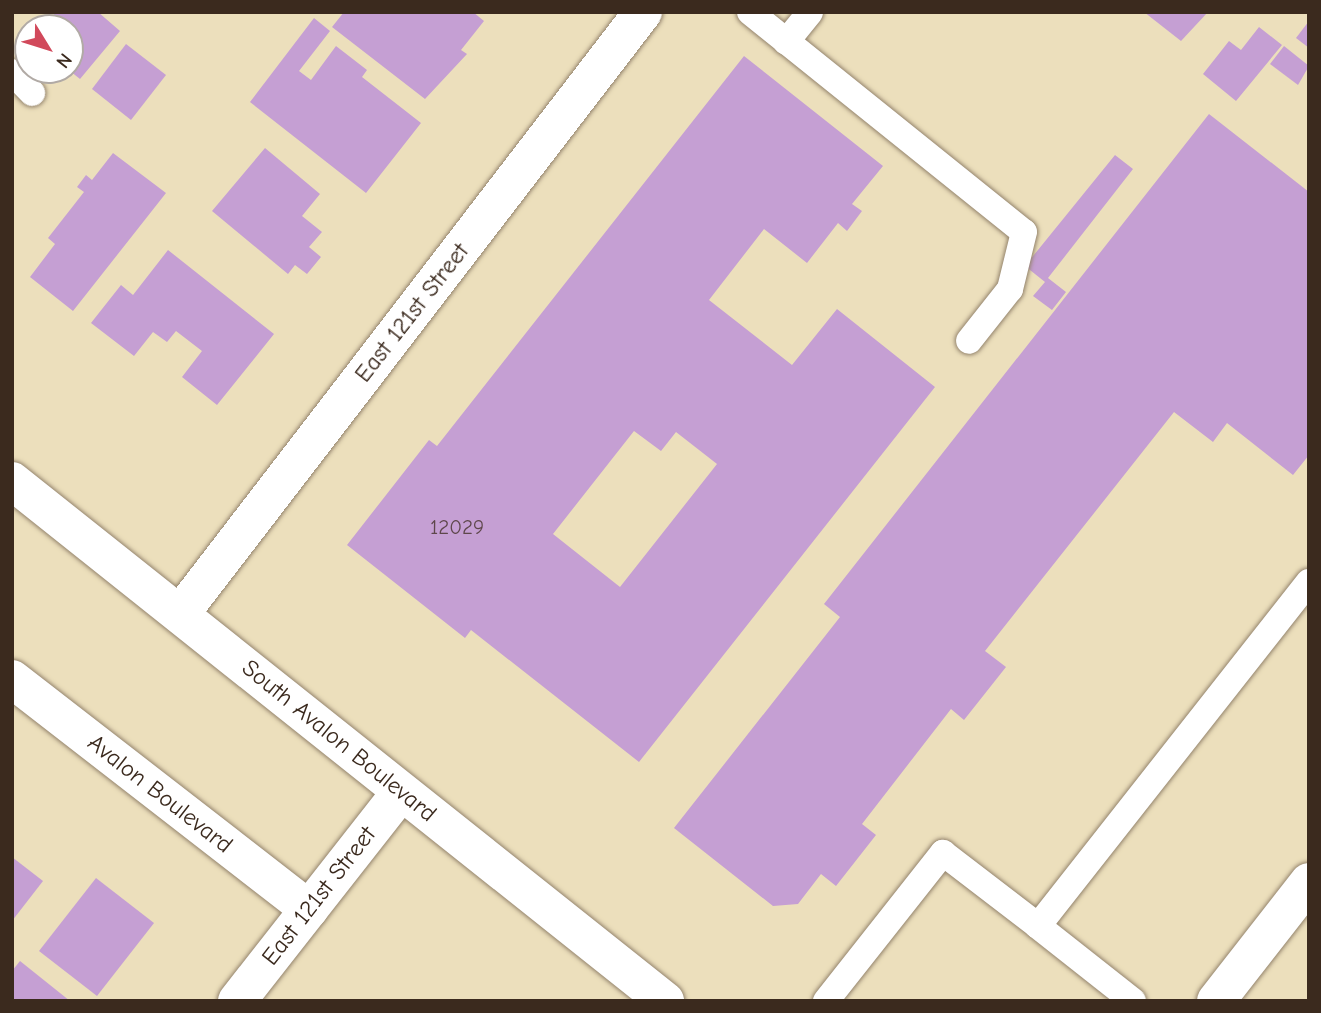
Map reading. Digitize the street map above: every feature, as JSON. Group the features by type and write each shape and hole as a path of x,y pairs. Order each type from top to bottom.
{"street":[{"name":"East 121st Street","path":"181,613 643,12"},
{"name":"South Avalon Boulevard","path":"12,481 665,1001"},
{"name":"Avalon Boulevard","path":"12,679 309,909"},
{"name":"East 121st Street","path":"237,1001 401,792"},
{"path":"1216,1001 1309,882"}],"lane":[{"path":"750,12 1024,232 1010,289 969,341"},
{"path":"786,42 810,12"},
{"path":"12,72 33,93"},
{"path":"1038,926 1308,585"},
{"path":"827,1001 943,853 1133,1001"}],"building":[{"path":"98,12 120,31 84,74 84,14 54,14"},
{"path":"344,12 473,12 484,21 461,50 467,54 425,99 332,27"},
{"path":"1144,12 1208,12 1181,41"},
{"path":"314,18 330,31 299,71 311,80 336,46 367,70 362,77 421,123 366,193 250,102"},
{"path":"1309,21 1309,48 1296,38"},
{"path":"1259,27 1282,45 1236,101 1203,74 1229,41 1241,50"},
{"path":"126,44 166,75 131,120 92,89"},
{"path":"1284,46 1309,66 1298,85 1270,64"},
{"path":"744,56 883,166 852,204 862,211 847,231 838,223 807,263 764,229 709,300 792,365 837,309 935,387 639,762 471,630 465,638 347,545 429,440 437,446","holes":["634,431 661,451 676,432 717,464 620,587 553,534"]},
{"path":"1209,114 1309,192 1309,455 1293,475 1227,423 1213,442 1174,412 985,651 1006,667 964,720 951,709 862,824 876,835 836,886 821,874 798,904 773,906 674,828 840,617 824,604"},
{"path":"265,148 320,194 302,216 322,232 309,247 321,257 307,274 295,265 288,274 212,211"},
{"path":"113,153 166,193 73,311 30,277 55,244 48,238 84,192 77,187 86,175 92,180"},
{"path":"1115,155 1133,169 1048,278 1066,292 1052,310 1033,296 1045,282 1025,266"},
{"path":"168,250 274,334 217,405 182,377 202,351 176,331 167,342 153,332 134,356 91,323 121,285 133,295"},
{"path":"12,857 43,881 12,921"},
{"path":"96,878 154,923 97,996 39,951"},
{"path":"20,961 70,1001 12,1001 12,971"}]}
